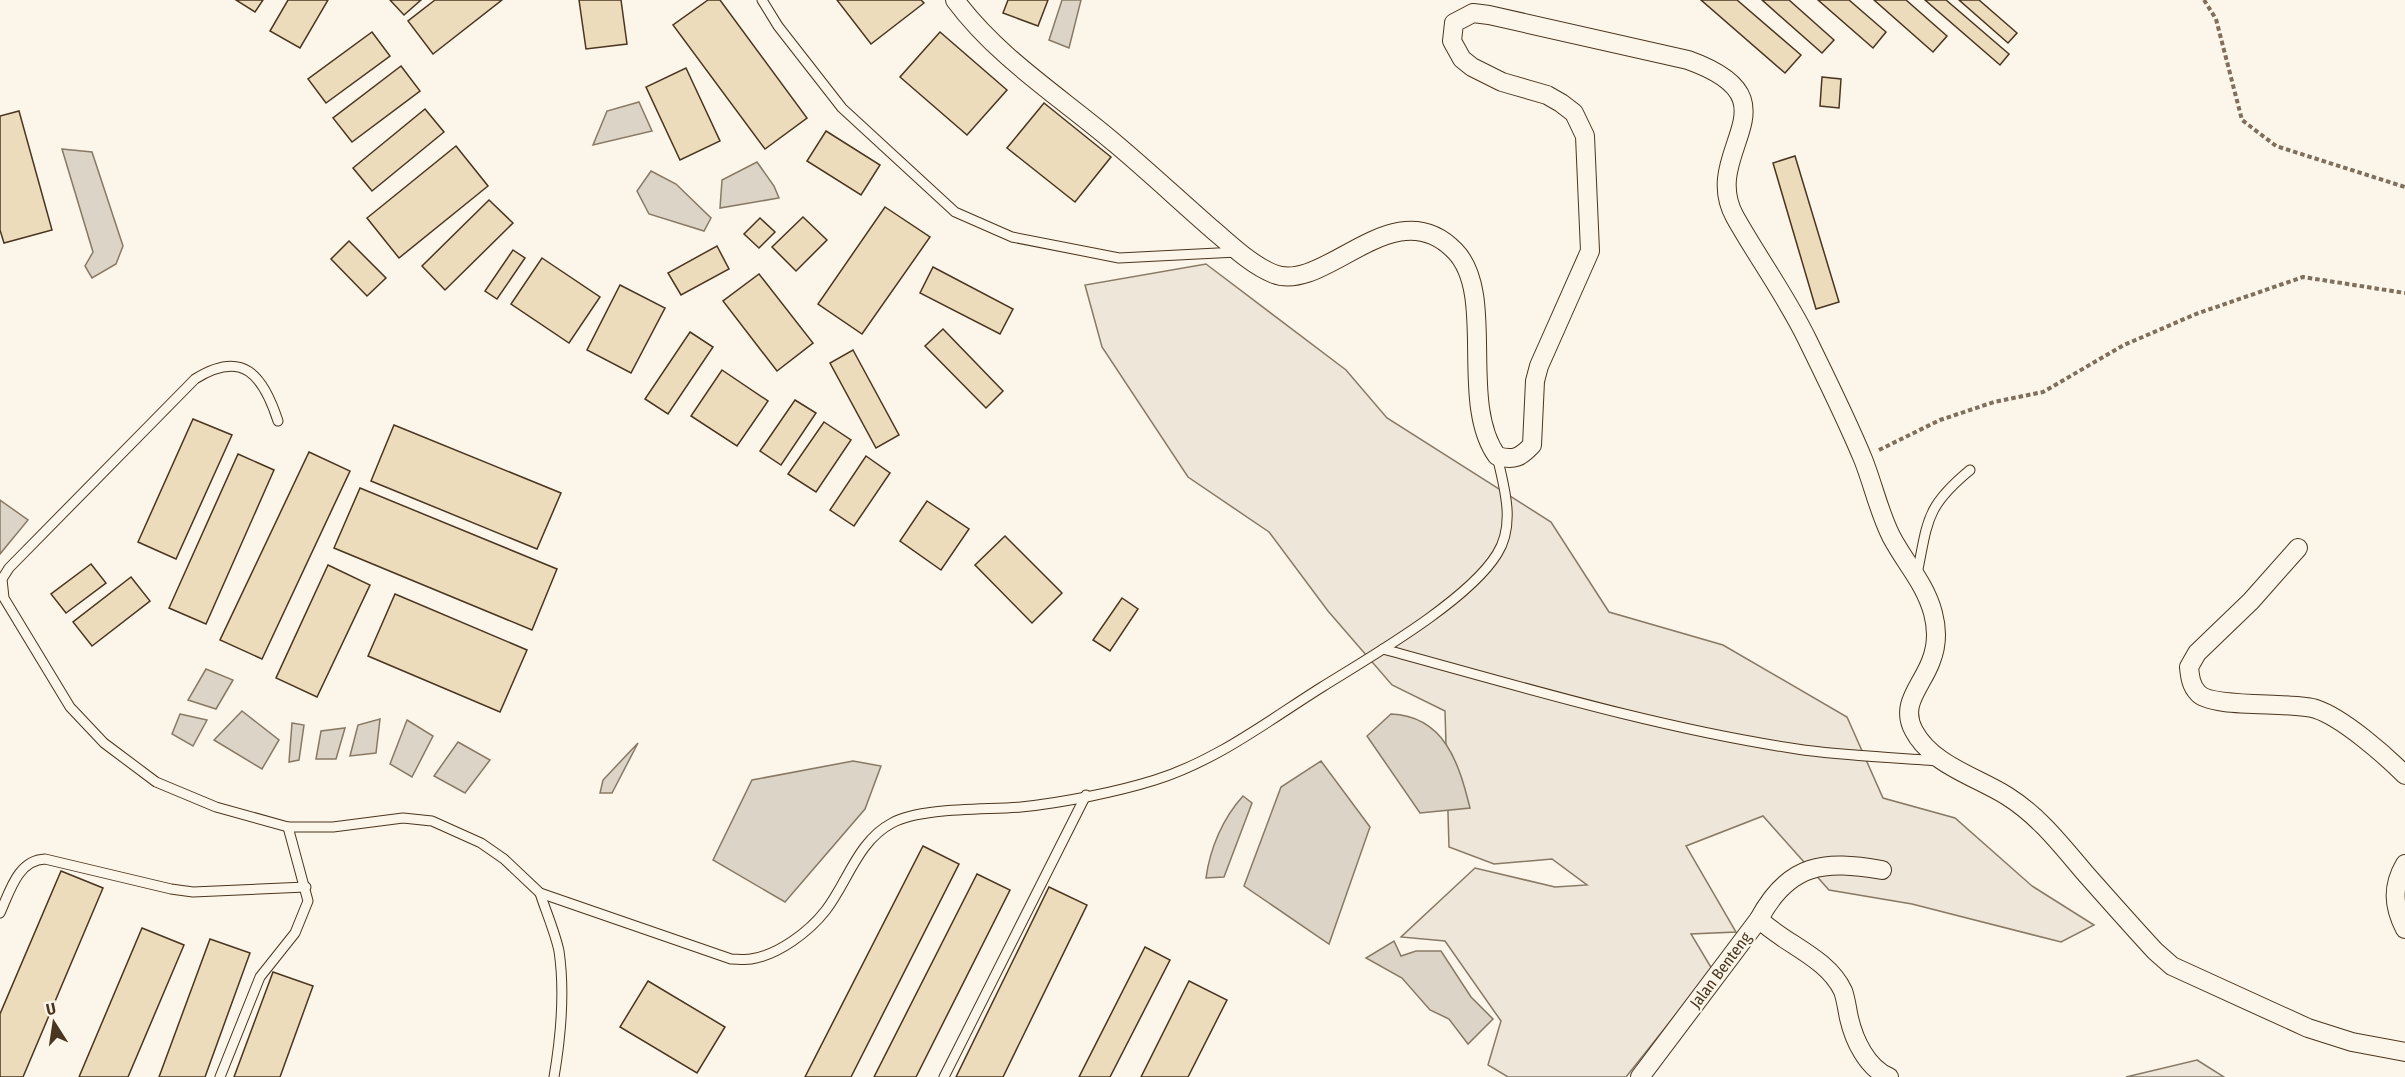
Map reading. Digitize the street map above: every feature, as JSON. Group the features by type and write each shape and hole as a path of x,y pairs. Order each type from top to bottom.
{"street":[{"path":"955,0 969,19 1007,57 1115,143 1240,252 1272,273 1288,276 1314,268 1364,243 1394,234 1424,234 1449,246 1461,258 1469,281 1476,325 1479,409 1490,445 1497,456 1516,459 1532,445 1539,366 1588,257 1590,234 1587,150 1574,113 1561,102 1547,95 1502,82 1472,67 1462,59 1452,41 1452,30 1460,18 1473,13 1688,60 1716,71 1739,92 1744,111 1742,131 1726,172 1725,194 1733,214 1785,296 1862,458 1891,536 1917,574 1928,595 1936,631 1932,661 1911,696 1910,723 1925,747 1945,762 2029,811 2155,951 2172,966 2307,1028 2352,1042 2405,1052"},
{"path":"2298,548 2251,601 2197,653 2189,668 2193,687 2199,695 2213,700 2314,708 2329,714 2389,759 2405,775"},
{"path":"1759,919 1784,883 1799,872 1825,864 1847,864 1882,870"},
{"path":"2405,864 2396,879 2395,892 2400,919 2405,929"},
{"name":"Jalan Benteng","path":"1640,1077 1759,919 1834,978 1843,991 1849,1018 1862,1051 1877,1070 1889,1077"}],"lane":[{"path":"762,0 778,26 842,108 955,212 1012,237 1119,258 1240,252"},
{"path":"278,421 270,394 259,379 248,370 235,366 214,368 195,379 9,568 2,579 2,589 10,612 70,707 104,743 156,782 216,807 288,827 333,827 403,818 432,820 481,843 504,859 540,893 731,958 751,959 781,948 810,926 825,911 861,852 876,834 894,822 955,811 1024,806 1155,780 1209,758 1383,649 1469,585 1497,554 1503,542 1508,518 1497,456"},
{"path":"1917,574 1927,521 1934,504 1950,485 1970,470"},
{"path":"1383,649 1522,688 1741,738 1798,749 1945,762"},
{"path":"944,1077 1086,795"},
{"path":"220,1077 260,977 295,933 304,916 308,901 306,886 288,827"},
{"path":"0,913 25,864 34,859 45,859 171,889 193,892 306,886"},
{"path":"540,893 558,950 561,993 559,1046 554,1077"}],"path":[{"path":"2204,0 2216,19 2242,120 2276,146 2405,187"},
{"path":"1862,458 1940,420 1995,402 2043,392 2124,345 2196,314 2303,277 2405,293"}],"shaded area":[{"path":"1062,0 1081,0 1069,48 1049,40"},
{"path":"639,102 652,131 593,145 607,111"},
{"path":"62,149 92,152 123,246 116,264 92,278 85,266 93,252"},
{"path":"757,162 774,186 779,198 720,208 722,180"},
{"path":"651,171 676,184 711,218 704,231 649,214 637,191"},
{"path":"1206,264 1346,370 1387,418 1551,522 1609,612 1723,645 1847,717 1883,798 1955,818 2032,886 2094,925 2061,942 1912,904 1829,890 1763,816 1686,846 1736,932 1691,934 1712,969 1626,1077 1508,1077 1488,1065 1501,1021 1445,941 1401,937 1475,868 1555,887 1587,885 1552,859 1494,864 1449,847 1445,711 1392,685 1328,611 1269,532 1188,477 1102,347 1085,285"},
{"path":"0,500 28,520 0,554"},
{"path":"206,669 233,680 216,709 188,700"},
{"path":"242,711 279,740 262,769 214,740"},
{"path":"180,714 207,720 193,746 172,734"},
{"path":"1391,714 1425,723 1437,733 1447,745 1454,759 1470,808 1420,813 1367,736"},
{"path":"380,719 376,753 350,756 358,725"},
{"path":"407,720 433,736 412,777 390,764"},
{"path":"292,723 304,725 299,760 289,762"},
{"path":"345,728 336,759 316,759 321,731"},
{"path":"458,742 490,760 465,793 434,776"},
{"path":"638,743 612,793 600,793 603,780"},
{"path":"853,761 881,766 865,809 785,902 713,860 752,780"},
{"path":"1321,761 1370,827 1329,944 1244,886 1281,787"},
{"path":"1243,796 1252,803 1224,877 1206,878 1218,834 1229,814"},
{"path":"1394,941 1401,956 1416,951 1441,951 1471,997 1493,1019 1468,1044 1449,1019 1430,1010 1402,978 1366,958"},
{"path":"2197,1060 2224,1077 2126,1077"}],"building":[{"path":"236,0 263,0 255,12"},
{"path":"288,0 328,0 300,48 270,31"},
{"path":"390,0 421,0 404,15"},
{"path":"435,0 502,0 433,54 408,21"},
{"path":"579,0 621,0 627,44 586,49"},
{"path":"708,0 720,0 807,118 765,149 673,25"},
{"path":"837,0 921,0 924,3 871,44"},
{"path":"1008,0 1048,0 1038,26 1003,13"},
{"path":"1701,0 1737,0 1801,55 1785,73"},
{"path":"1762,0 1789,0 1834,40 1822,53"},
{"path":"1818,0 1849,0 1886,32 1873,48"},
{"path":"1874,0 1906,0 1947,36 1933,52"},
{"path":"1925,0 1946,0 2009,54 2000,65"},
{"path":"1959,0 1979,0 2017,33 2008,43"},
{"path":"372,32 390,56 326,103 308,79"},
{"path":"940,32 1007,90 967,135 900,77"},
{"path":"401,66 420,91 352,142 333,118"},
{"path":"686,68 720,141 680,160 646,87"},
{"path":"1822,77 1841,79 1839,108 1820,106"},
{"path":"1044,103 1111,157 1075,202 1007,148"},
{"path":"425,109 444,132 372,191 353,168"},
{"path":"19,111 52,230 4,243 0,230 0,116"},
{"path":"826,131 880,165 861,195 807,161"},
{"path":"456,146 488,186 399,258 367,218"},
{"path":"1795,156 1839,302 1816,309 1773,163"},
{"path":"489,200 513,223 445,290 422,266"},
{"path":"885,207 930,237 862,334 818,304"},
{"path":"803,217 827,240 796,271 772,247"},
{"path":"760,218 775,232 759,248 744,234"},
{"path":"349,241 386,278 367,296 331,259"},
{"path":"717,246 729,269 681,295 668,273"},
{"path":"513,250 525,258 497,299 485,291"},
{"path":"542,258 600,297 569,343 511,304"},
{"path":"933,267 1013,309 1000,334 920,293"},
{"path":"759,274 813,343 777,371 723,301"},
{"path":"620,285 665,308 631,373 587,350"},
{"path":"943,329 1003,391 986,408 925,346"},
{"path":"690,332 713,347 668,414 645,399"},
{"path":"853,350 899,435 876,448 830,363"},
{"path":"722,370 768,401 737,446 691,416"},
{"path":"795,400 816,413 781,465 760,451"},
{"path":"193,419 232,435 176,559 138,542"},
{"path":"824,422 851,440 816,492 788,474"},
{"path":"394,425 561,493 537,549 371,481"},
{"path":"309,452 350,471 262,659 220,640"},
{"path":"238,454 274,470 206,624 169,608"},
{"path":"866,456 890,473 854,526 830,510"},
{"path":"360,488 557,569 532,630 334,548"},
{"path":"927,501 969,529 941,570 900,541"},
{"path":"1005,536 1062,593 1032,623 975,565"},
{"path":"91,564 106,583 66,613 51,594"},
{"path":"328,565 370,585 317,697 276,678"},
{"path":"131,577 150,601 92,646 73,622"},
{"path":"395,594 527,650 500,712 368,656"},
{"path":"1122,598 1138,609 1110,651 1093,640"},
{"path":"923,846 959,864 851,1077 805,1077"},
{"path":"61,871 103,888 23,1077 0,1077 0,1014"},
{"path":"977,874 1010,890 916,1077 874,1077"},
{"path":"1049,887 1087,905 1003,1077 956,1077"},
{"path":"142,928 184,945 128,1077 79,1077"},
{"path":"210,939 250,953 205,1077 159,1077"},
{"path":"1145,947 1170,960 1110,1077 1079,1077"},
{"path":"273,972 313,986 280,1077 234,1077"},
{"path":"648,981 725,1027 697,1073 620,1027"},
{"path":"1189,981 1227,1000 1188,1077 1141,1077"}]}
